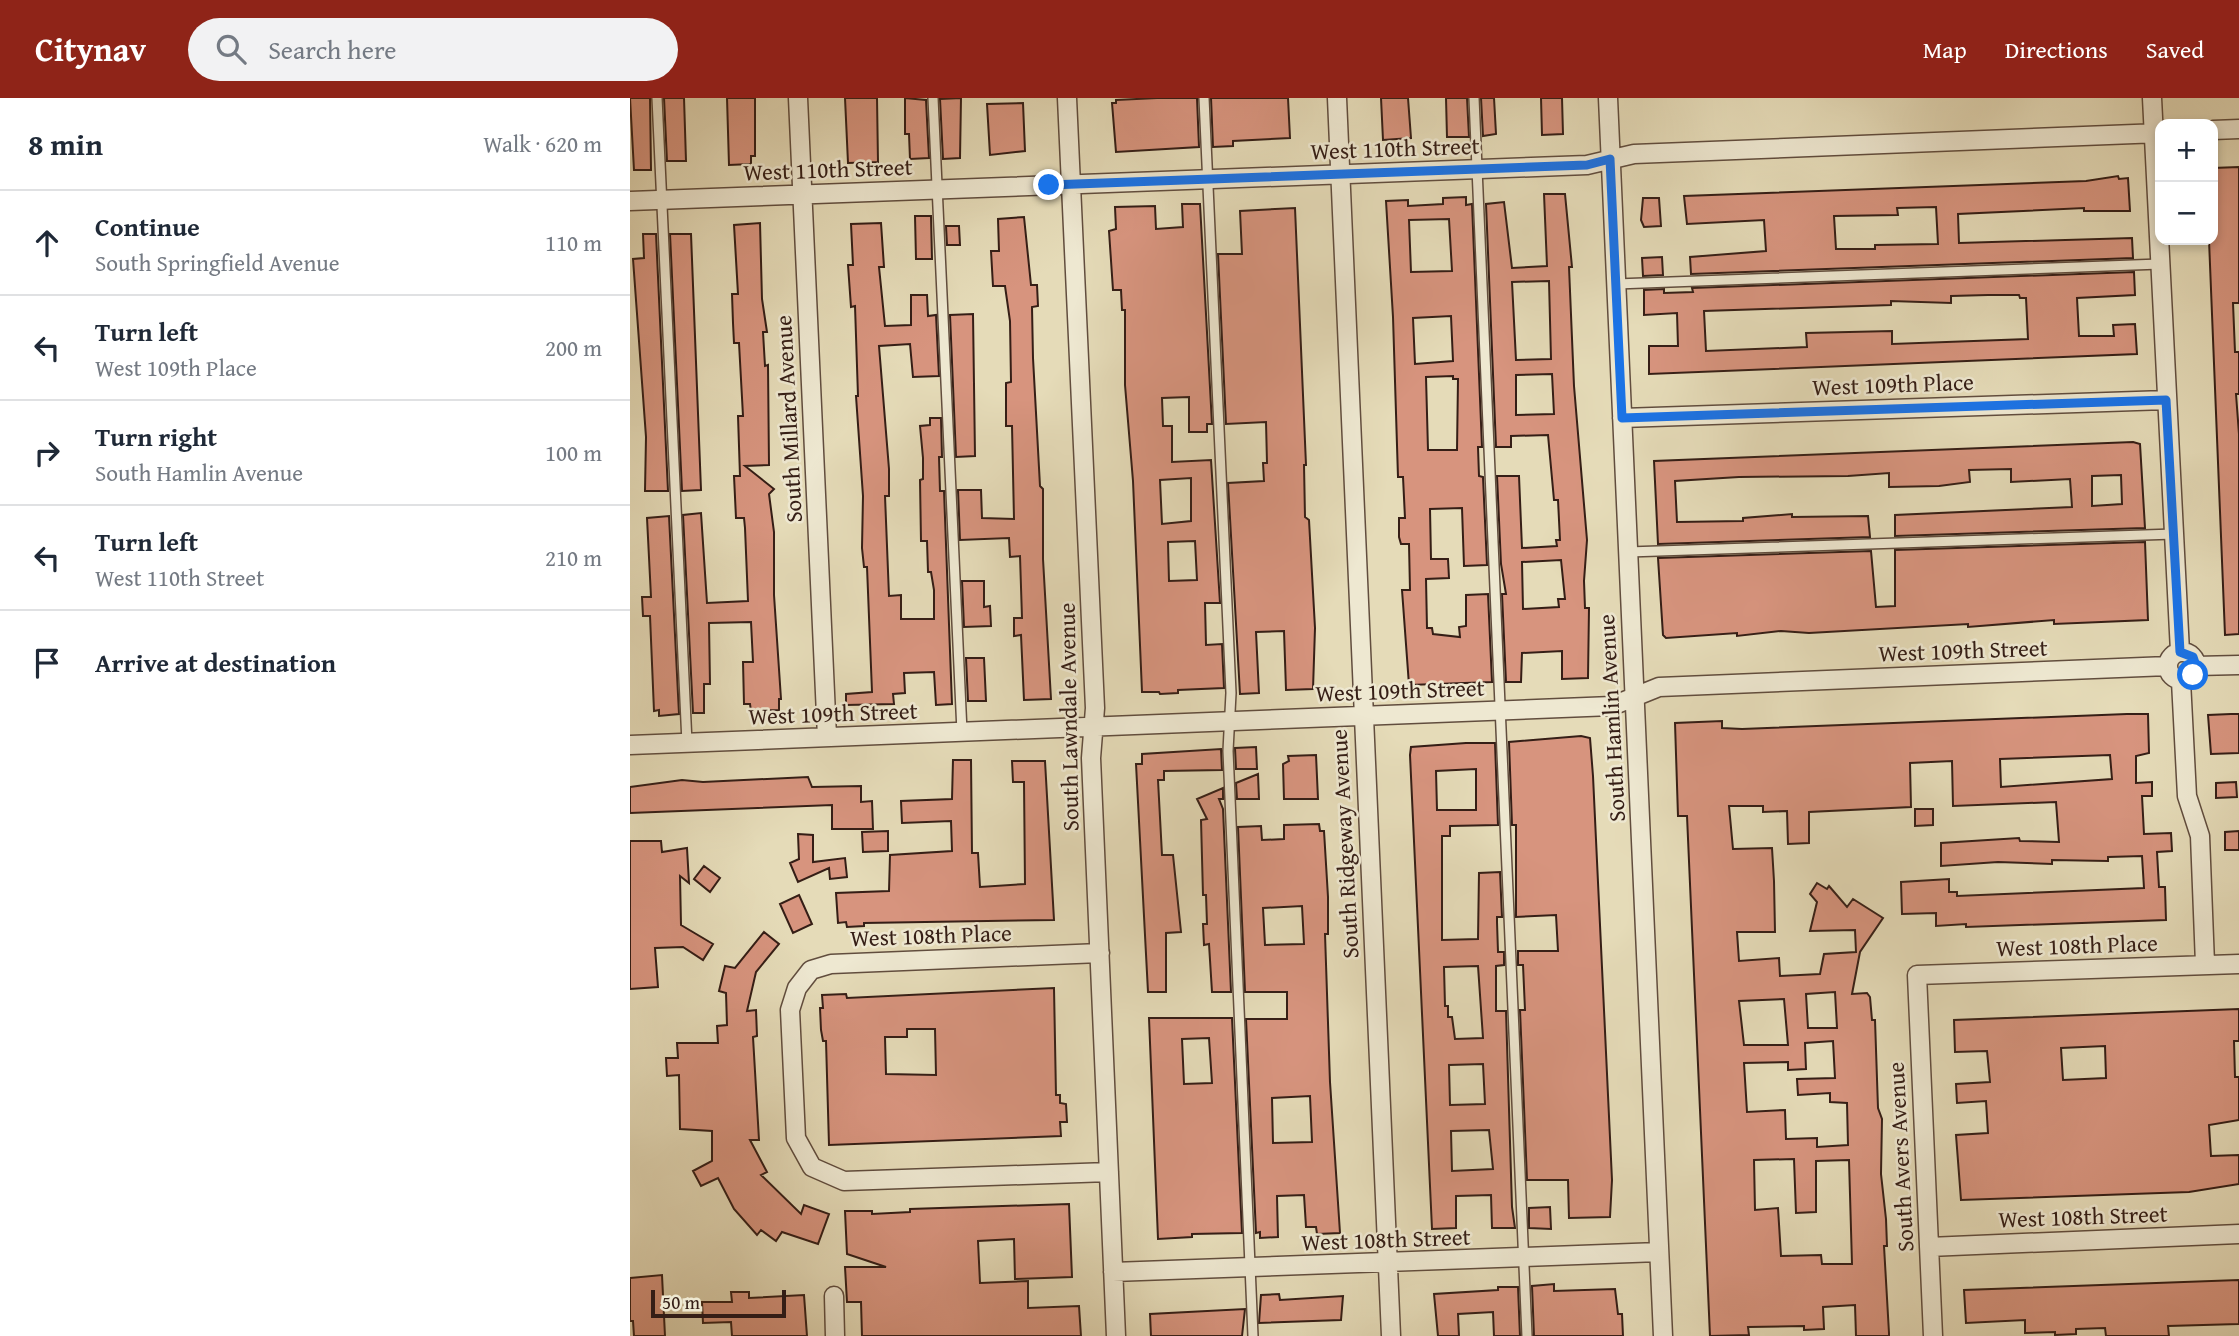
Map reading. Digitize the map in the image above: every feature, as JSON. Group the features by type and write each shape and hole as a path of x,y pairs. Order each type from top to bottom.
{"street":[{"name":"South Millard Avenue","path":"798,98 827,737"},
{"name":"South Lawndale Avenue","path":"1067,98 1096,708 1091,758 1116,1336"},
{"name":"South Ridgeway Avenue","path":"1337,98 1391,1336"},
{"name":"South Hamlin Avenue","path":"1608,98 1663,1336"},
{"path":"2152,98 2155,119"},
{"path":"2218,130 2239,129"},
{"name":"West 110th Street","path":"630,201 1587,165 1634,154 2155,133"},
{"path":"2158,182 2166,400 2180,652"},
{"name":"West 109th Place","path":"1622,418 2166,400"},
{"path":"2181,681 2170,674 2168,666 2173,655 2180,652 2189,654 2196,666"},
{"path":"2196,666 2239,665"},
{"name":"West 109th Street","path":"630,745 1612,706 1659,687 2168,666"},
{"path":"2181,681 2190,678 2196,666"},
{"path":"2181,681 2187,796 2200,836 2205,964"},
{"name":"West 108th Place","path":"1100,953 831,964 811,970 797,988 790,1010 796,1138 812,1167 825,1175 844,1181 1109,1172"},
{"name":"West 108th Place","path":"1917,975 2239,964"},
{"name":"South Avers Avenue","path":"1917,975 1933,1336"},
{"name":"West 108th Street","path":"1929,1247 2239,1234"},
{"name":"West 108th Street","path":"1113,1272 1659,1252"},
{"path":"834,1296 835,1336"}],"lane":[{"path":"657,98 687,743"},
{"path":"933,98 962,732"},
{"path":"1204,98 1252,1336"},
{"path":"1474,98 1527,1336"},
{"path":"1616,284 2160,264"},
{"path":"1628,552 2174,534"}],"building":[{"path":"630,98 650,98 651,170 634,170"},
{"path":"664,98 684,98 686,161 667,161"},
{"path":"727,98 755,98 755,156 751,156 751,164 729,165"},
{"path":"845,98 877,98 878,162 848,163"},
{"path":"905,98 926,100 929,158 910,159 909,134 905,134"},
{"path":"961,98 960,158 943,159 940,99"},
{"path":"1197,98 1199,147 1116,152 1112,103 1116,103 1116,100"},
{"path":"1211,98 1288,98 1290,138 1233,141 1233,146 1213,147"},
{"path":"1381,98 1408,98 1411,138 1383,140"},
{"path":"1446,98 1467,98 1469,137 1447,137"},
{"path":"1481,98 1494,98 1496,134 1483,136"},
{"path":"1541,98 1562,98 1563,134 1542,135"},
{"path":"1023,103 1025,151 990,155 987,104"},
{"path":"2239,167 2239,303 2233,303 2235,352 2239,352 2239,394 2236,394 2239,434 2239,634 2225,635 2209,245 2218,245 2218,168"},
{"path":"2118,176 2119,179 2128,178 2130,211 2084,211 2084,208 1958,214 1959,243 2132,238 2133,258 1691,274 1690,257 1766,251 1764,220 1687,224 1684,196 2086,181","holes":["1936,207 1938,244 1836,249 1834,216 1898,215 1897,208"]},
{"path":"1544,194 1565,194 1572,267 1569,267 1574,386 1587,540 1584,581 1585,608 1589,608 1588,678 1562,679 1562,651 1522,653 1521,682 1506,682 1502,594 1506,594 1501,564 1497,476 1519,476 1522,548 1557,546 1556,540 1560,540 1558,500 1554,500 1548,435 1511,436 1511,447 1496,447 1486,204 1504,202 1512,268 1547,266","holes":["1549,281 1551,359 1516,360 1512,282","1552,374 1554,414 1516,415 1516,375","1561,560 1565,599 1558,599 1559,607 1523,609 1522,562"]},
{"path":"1466,197 1466,205 1472,204 1482,447 1478,447 1479,476 1483,477 1487,565 1464,566 1462,508 1430,509 1431,559 1448,559 1449,578 1426,579 1427,628 1432,628 1433,634 1460,637 1459,627 1466,626 1466,595 1488,594 1492,682 1409,685 1402,590 1410,590 1409,544 1401,544 1399,537 1399,518 1405,518 1403,477 1398,477 1386,201 1408,200 1408,206 1443,204 1443,198","holes":["1449,219 1452,271 1411,272 1409,220","1451,316 1453,361 1415,364 1413,318","1453,376 1453,379 1458,379 1457,450 1428,450 1426,377"]},
{"path":"1643,198 1659,198 1661,226 1644,227 1641,220"},
{"path":"1182,204 1200,204 1212,424 1207,424 1207,432 1189,432 1189,397 1162,398 1163,426 1172,426 1172,462 1211,460 1220,603 1205,603 1206,645 1222,644 1224,688 1178,690 1178,693 1160,694 1142,692 1133,481 1125,385 1125,310 1122,310 1121,290 1113,290 1109,231 1116,229 1115,207 1155,206 1156,229 1183,227","holes":["1191,478 1191,521 1162,524 1160,480","1195,541 1197,580 1169,581 1168,542"]},
{"path":"1295,208 1306,465 1305,517 1309,520 1315,628 1313,689 1286,690 1284,631 1256,632 1259,693 1240,694 1228,483 1264,481 1263,463 1267,463 1266,422 1226,424 1218,254 1242,254 1240,211"},
{"path":"915,216 931,216 932,259 916,259"},
{"path":"1024,217 1031,285 1037,285 1038,306 1032,307 1033,358 1040,486 1043,489 1043,559 1051,699 1024,700 1021,635 1014,636 1014,618 1022,618 1020,556 1010,557 1009,538 960,540 958,490 981,490 982,518 1014,519 1012,426 1006,426 1006,383 1011,382 1010,321 1005,286 993,286 991,251 999,251 998,219"},
{"path":"760,223 762,299 767,332 763,332 765,366 768,365 769,465 745,466 774,489 769,494 774,532 774,595 781,699 779,710 751,711 750,704 744,704 743,662 753,662 751,622 709,623 710,684 704,684 704,713 693,713 683,515 701,513 707,603 748,601 744,518 736,518 734,476 740,476 738,416 743,416 739,343 734,343 733,323 732,294 738,294 734,225"},
{"path":"881,223 884,267 879,267 885,326 911,325 911,295 927,295 928,316 936,315 939,376 913,377 910,344 879,346 889,469 889,496 885,496 889,596 901,595 901,619 934,619 934,590 931,572 928,572 927,541 921,541 920,480 923,479 923,458 920,426 930,425 930,418 941,418 940,491 944,491 952,704 936,705 934,672 904,673 905,693 893,694 894,704 846,705 846,694 872,692 867,567 864,567 862,548 863,496 856,396 855,306 851,307 848,265 853,265 851,224"},
{"path":"946,226 959,226 960,245 947,245"},
{"path":"643,234 656,234 668,491 645,491 646,437 633,259 644,258"},
{"path":"670,234 691,234 701,490 682,491"},
{"path":"1662,257 1663,275 1643,276 1642,258"},
{"path":"2134,272 2135,295 2077,298 2079,336 2114,336 2113,325 2135,324 2137,354 1649,374 1649,346 1678,346 1677,313 1644,315 1644,290 1664,289 1664,293 1693,292 1692,288","holes":["2019,295 2020,298 2026,298 2028,339 1892,344 1892,331 1806,333 1807,347 1706,351 1704,311 1891,305 1891,301 1951,303 1951,296"]},
{"path":"973,314 975,456 956,457 950,315"},
{"path":"2133,442 2140,444 2145,528 1895,536 1895,515 2072,507 2070,479 2011,482 2011,469 1969,470 1970,482 1939,486 1889,487 1889,473 1739,477 1675,481 1677,522 1743,521 1743,518 1792,514 1792,517 1868,516 1870,537 1658,544 1654,461","holes":["2121,475 2122,504 2092,506 2092,476"]},
{"path":"669,516 679,714 659,716 659,710 654,711 650,616 643,616 642,597 651,597 647,518"},
{"path":"2145,542 2148,620 2054,624 2054,620 1968,627 1968,624 1809,633 1781,631 1737,636 1737,633 1666,638 1663,635 1658,558 1871,551 1876,607 1895,606 1895,550"},
{"path":"962,581 984,581 984,607 990,606 991,626 964,627"},
{"path":"966,658 984,658 986,701 968,701"},
{"path":"2148,714 2149,753 2136,756 2136,783 2152,782 2152,796 2142,796 2144,834 2171,833 2172,851 2157,852 2159,887 2165,887 2166,920 1966,927 1966,924 1936,926 1936,913 1902,914 1901,882 1949,879 1949,892 1957,892 1957,896 2144,888 2142,856 2108,857 2108,861 2052,860 2052,864 1998,862 1941,866 1941,843 2019,838 2020,841 2059,842 2056,802 1953,806 1952,761 1910,763 1911,807 1809,812 1809,843 1788,844 1787,811 1763,812 1763,806 1729,806 1733,849 1772,848 1775,932 1737,932 1739,961 1779,958 1780,976 1820,974 1824,954 1856,952 1855,930 1810,931 1817,902 1810,894 1817,883 1827,889 1829,886 1847,907 1853,899 1883,918 1860,952 1852,994 1867,993 1870,997 1872,1020 1875,1020 1878,1108 1882,1119 1881,1174 1886,1219 1887,1246 1884,1246 1889,1336 1856,1336 1855,1305 1823,1307 1824,1329 1804,1330 1804,1326 1748,1327 1749,1335 1710,1336 1687,816 1678,816 1675,723 1722,721 1722,728","holes":["2110,755 2112,779 2001,787 2000,759","1835,992 1837,1028 1808,1028 1806,994","1784,999 1788,1045 1744,1045 1739,1001","1833,1041 1835,1078 1797,1079 1798,1095 1830,1093 1830,1102 1847,1103 1848,1145 1817,1147 1817,1138 1786,1139 1785,1110 1747,1112 1744,1063 1788,1062 1788,1070 1806,1069 1805,1043","1794,1159 1796,1213 1816,1212 1816,1161 1849,1160 1852,1264 1822,1264 1821,1255 1781,1256 1778,1208 1755,1210 1754,1160"]},
{"path":"2239,714 2239,753 2211,754 2208,715"},
{"path":"1581,736 1590,738 1593,776 1612,1180 1610,1217 1569,1218 1568,1180 1527,1180 1520,1010 1525,1010 1523,965 1518,965 1518,951 1558,951 1556,915 1516,917 1516,825 1512,825 1509,742"},
{"path":"1495,743 1498,825 1450,826 1450,836 1442,836 1442,940 1478,939 1479,873 1500,872 1502,917 1497,917 1498,952 1504,952 1504,965 1496,966 1496,1011 1506,1011 1512,1207 1515,1228 1492,1228 1491,1195 1456,1196 1456,1228 1432,1229 1411,747","holes":["1476,769 1476,810 1437,810 1436,771","1478,966 1483,1038 1455,1039 1452,1017 1448,1017 1448,1006 1445,1006 1444,967","1483,1064 1485,1104 1450,1105 1449,1065","1489,1130 1493,1169 1452,1171 1451,1131"]},
{"path":"1256,747 1257,769 1236,769 1235,748"},
{"path":"1221,749 1222,770 1164,771 1164,780 1158,780 1162,855 1173,855 1181,932 1166,933 1166,992 1148,992 1136,764 1142,764 1142,754"},
{"path":"1316,755 1318,799 1284,799 1283,764 1289,761 1288,756"},
{"path":"953,760 971,760 972,853 978,853 980,887 1025,884 1024,782 1013,782 1012,761 1045,761 1054,920 864,923 864,926 847,927 846,922 838,923 836,893 889,891 890,855 952,851 951,821 902,823 901,801 952,799"},
{"path":"1258,774 1259,799 1237,799 1236,783"},
{"path":"808,777 812,787 861,786 861,802 872,801 873,829 832,829 832,805 630,813 630,787 682,780 703,782"},
{"path":"2236,782 2237,797 2216,798 2216,783"},
{"path":"1223,788 1223,799 1219,799 1223,809 1231,992 1212,992 1209,944 1204,945 1203,924 1207,924 1206,895 1203,895 1201,820 1207,819 1197,799"},
{"path":"1915,809 1933,809 1933,825 1915,826"},
{"path":"1319,824 1320,831 1324,831 1328,897 1328,934 1325,934 1330,1082 1340,1233 1317,1234 1316,1227 1306,1227 1304,1195 1277,1196 1278,1237 1260,1238 1260,1232 1256,1233 1246,1019 1287,1019 1287,992 1245,992 1238,827 1261,826 1262,840 1284,839 1284,825","holes":["1302,906 1304,944 1265,945 1263,908","1310,1096 1312,1142 1273,1143 1272,1098"]},
{"path":"888,831 888,851 863,852 862,832"},
{"path":"2239,831 2239,850 2225,850 2225,832"},
{"path":"798,834 813,835 813,862 845,858 847,877 830,879 829,868 798,882 790,863 799,859"},
{"path":"630,841 661,841 662,852 687,848 689,883 680,876 681,925 713,944 703,960 683,947 655,948 658,987 630,989"},
{"path":"704,866 720,878 710,892 694,879"},
{"path":"799,895 812,924 793,933 780,904"},
{"path":"764,932 779,944 756,972 747,1011 756,1010 757,1036 753,1037 759,1140 750,1140 767,1172 761,1175 801,1214 804,1205 829,1214 818,1244 782,1232 776,1241 761,1230 757,1235 734,1209 718,1178 701,1186 693,1171 712,1161 712,1131 680,1129 679,1075 667,1076 666,1058 678,1058 677,1043 718,1043 717,1026 727,1025 726,993 719,991 725,966 735,968"},
{"path":"1054,988 1056,1095 1060,1095 1060,1103 1066,1104 1067,1122 1060,1122 1061,1136 829,1145 826,1041 823,1041 821,1030 820,1008 823,1008 822,995 846,994 847,998","holes":["907,1029 935,1029 936,1075 886,1074 885,1037 907,1037"]},
{"path":"2239,1009 2239,1041 2234,1041 2235,1077 2239,1077 2239,1120 2209,1125 2211,1156 2239,1155 2239,1184 2189,1192 1961,1200 1956,1135 1988,1133 1986,1101 1957,1103 1956,1084 1990,1082 1987,1051 1955,1052 1954,1020","holes":["2105,1046 2106,1078 2063,1080 2061,1048"]},
{"path":"1149,1018 1232,1018 1242,1233 1192,1234 1192,1237 1158,1239","holes":["1209,1038 1212,1083 1184,1084 1182,1039"]},
{"path":"1069,1204 1072,1277 1015,1279 1014,1239 978,1241 980,1283 1028,1281 1028,1308 1079,1306 1081,1336 862,1336 861,1302 847,1302 845,1267 886,1267 847,1254 845,1211 872,1211 872,1214 910,1212 910,1209"},
{"path":"1550,1207 1551,1229 1529,1228 1529,1208"},
{"path":"662,1275 665,1336 634,1336 633,1321 630,1321 630,1278"},
{"path":"2239,1280 2239,1324 2168,1326 2169,1336 2106,1336 2105,1328 2076,1329 2076,1334 2025,1333 2025,1320 1966,1323 1964,1290"},
{"path":"1554,1284 1554,1291 1615,1289 1618,1314 1622,1314 1623,1336 1534,1336 1532,1286"},
{"path":"1498,1287 1518,1287 1520,1336 1494,1336 1493,1312 1458,1314 1459,1336 1438,1336 1434,1294 1498,1290"},
{"path":"731,1292 749,1292 749,1298 804,1295 807,1336 732,1336 731,1322 703,1323 702,1302 732,1302"},
{"path":"1279,1294 1280,1300 1343,1296 1341,1320 1259,1323 1261,1295"},
{"path":"1245,1309 1242,1336 1151,1336 1150,1314"}],"route":[{"path":"1049,185 1587,165 1610,159 1622,418 2166,400 2180,652 2193,657 2196,666 2193,675"}]}
